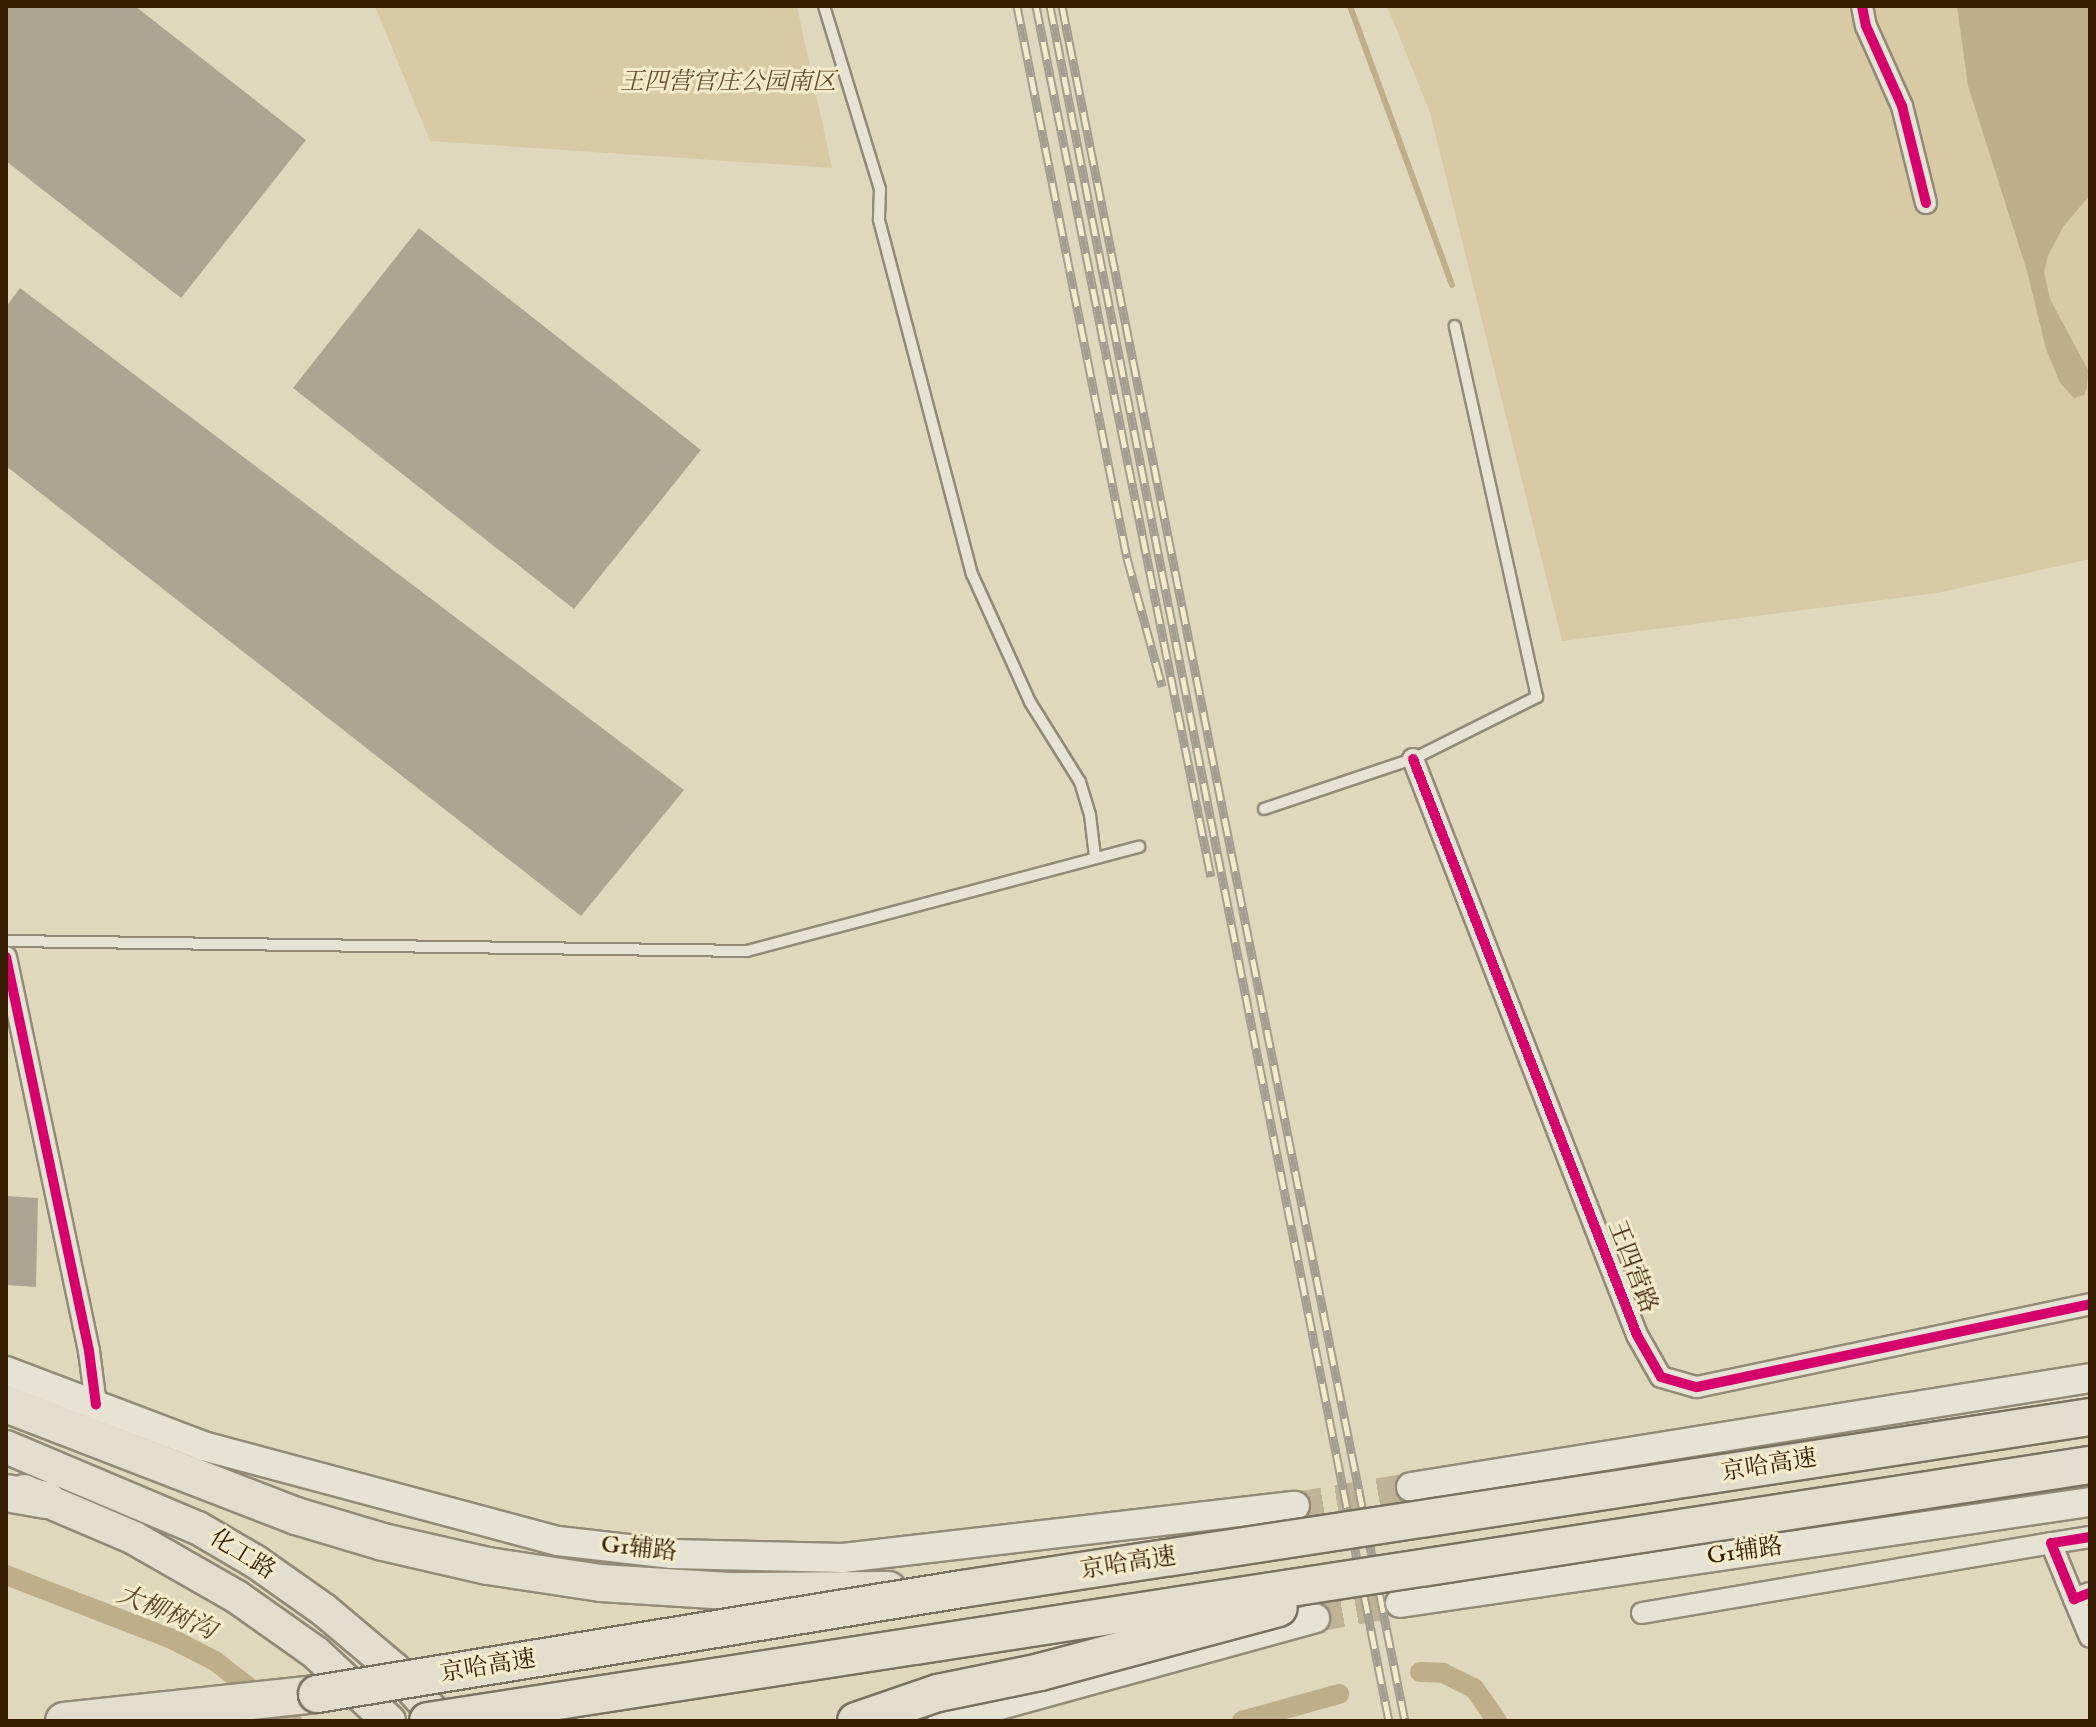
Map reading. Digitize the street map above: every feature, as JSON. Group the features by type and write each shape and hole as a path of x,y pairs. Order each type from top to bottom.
{"highway":[{"path":"6,1404 296,1516 383,1542 488,1566 601,1583 729,1591 962,1589"},
{"name":"京哈高速","path":"168,1721 962,1589 2090,1417"},
{"name":"京哈高速","path":"428,1721 2090,1465"},
{"path":"6,1493 46,1500"},
{"path":"856,1721 938,1693 1139,1647 1430,1567"},
{"path":"64,1721 317,1694"}],"main road":[{"name":"G1辅路","path":"6,1371 203,1446 558,1541 672,1554 843,1558 1295,1506"},
{"path":"1411,1487 2090,1378"},
{"name":"化工路","path":"6,1447 198,1528 256,1562 324,1610 394,1669 441,1721"},
{"name":"化工路","path":"6,1484 134,1538 237,1597 316,1653 389,1721"},
{"name":"G1辅路","path":"1400,1603 2090,1502"},
{"path":"942,1721 1315,1618"}],"street":[{"path":"1862,6 1866,26 1902,106 1926,203"},
{"name":"王四营路","path":"1413,759 1637,1335 1661,1377 1697,1387 2090,1304"},
{"path":"6,957 89,1351 96,1405"},
{"path":"1642,1613 2090,1537"},
{"path":"2051,1543 2082,1596 2090,1637"}],"lane":[{"path":"824,6 880,189 879,220 972,574 1030,702 1080,782 1090,815 1095,857"},
{"path":"1264,809 1413,759 1537,697 1455,326"},
{"path":"6,941 747,951 1139,847"}],"green space":[{"name":"王四营官庄公园南区","path":"375,6 797,6 832,168 430,141"},
{"path":"1387,6 2090,6 2090,559 1937,593 1562,641 1429,110"}],"shaded area":[{"path":"1957,6 2090,6 2090,195 2063,227 2048,256 2044,272 2050,299 2088,370 2084,395 2074,398 2060,383 2046,349 2027,271 1968,86"}],"building":[{"path":"6,6 135,6 306,140 181,298 6,161"},
{"path":"419,228 701,450 574,609 293,388"},
{"path":"20,288 684,790 581,916 6,466 6,307"},
{"path":"6,1196 38,1198 36,1287 6,1285"}],"waterway":[{"path":"1350,6 1452,285"},
{"name":"大柳树沟","path":"6,1575 172,1639 215,1661 292,1721"},
{"name":"大柳树沟","path":"1420,1672 1443,1673 1474,1688 1497,1721"},
{"name":"大柳树沟","path":"1242,1721 1339,1694"}],"tunnel":[{"path":"1295,1506 1411,1487"},
{"path":"1315,1618 1400,1603"}],"railway":[{"path":"1017,6 1127,558 1162,686"},
{"path":"1036,6 1211,877"},
{"path":"1050,6 1389,1721"},
{"path":"1062,6 1405,1721"}],"cycle path":[{"path":"1862,6 1866,26 1902,106 1926,203"},
{"path":"1413,759 1637,1335 1661,1377 1697,1387 2090,1304"},
{"path":"6,957 89,1351 96,1405"},
{"path":"2090,1537 2051,1543 2074,1599 2090,1593"}]}
